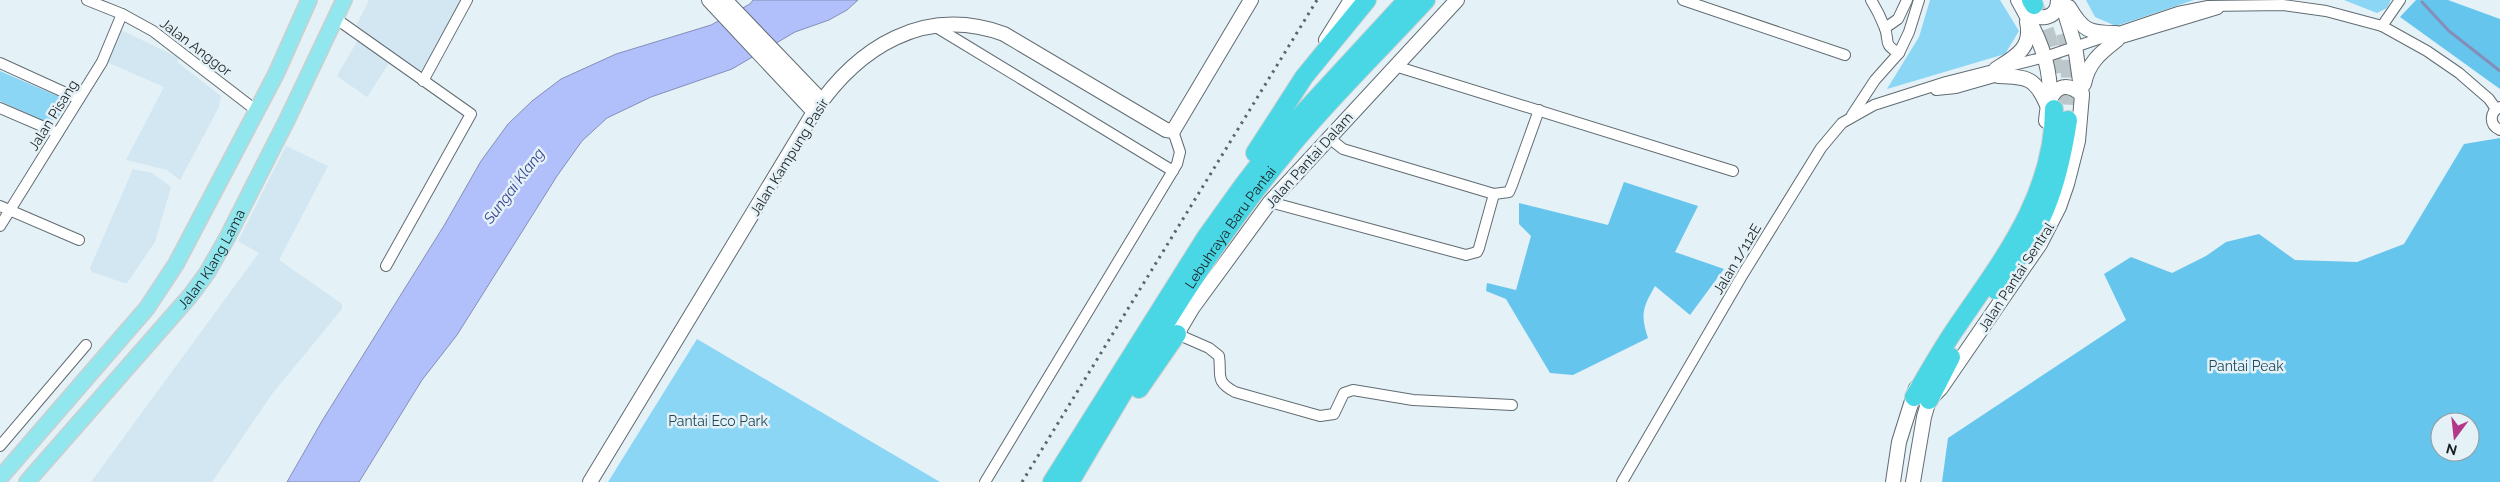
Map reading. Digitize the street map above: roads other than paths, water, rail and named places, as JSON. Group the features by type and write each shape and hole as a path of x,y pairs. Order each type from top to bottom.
{"highway":[{"name":"Lebuhraya Baru Pantai","path":"1052,482 1206,237 1244,184 1278,140 1407,0"},
{"name":"Lebuhraya Baru Pantai","path":"1070,482 1168,322 1255,191 1290,146 1426,0"},
{"path":"1244,184 1255,154 1304,77 1358,4"},
{"path":"1922,399 1940,353 2009,252 2032,210 2051,150 2051,107"},
{"path":"1922,399 1940,376 1970,326 2013,268 2036,231 2058,178 2068,120"},
{"path":"1084,459 1124,410 1177,334"}],"main road":[{"name":"Jalan Klang Lama","path":"0,478 147,308 176,264 257,111 308,0"},
{"name":"Jalan Klang Lama","path":"27,482 190,296 207,273 287,120 344,0"},
{"path":"709,0 793,80"},
{"path":"725,0 818,107"},
{"path":"1173,131 1251,0"},
{"name":"Jalan Pantai Dalam","path":"1177,334 1205,291 1270,202 1457,0"},
{"path":"2027,4 2038,18 2049,17 2061,0 2078,22 2087,30 2117,36"},
{"name":"Jalan Pantai Sentral","path":"1894,482 1904,421 1922,399 1941,388 2030,260 2050,226 2067,184 2078,142 2082,95 2076,49 2061,0"},
{"path":"2027,4 2046,59 2051,107"},
{"path":"1997,73 2025,48 2028,27 2027,4"},
{"name":"Jalan Kampung Pasir","path":"590,482 818,107 872,50 899,34 936,27 968,24 1004,34 1166,130 1173,131"},
{"path":"2051,107 2052,93 2064,86 2072,87 2082,95 2086,72 2091,62 2117,36"},
{"path":"1997,73 2030,79 2038,87 2051,107"},
{"name":"Jalan Pantai Sentral","path":"1912,482 1920,434 1922,399"}],"street":[{"name":"Jalan Anggor","path":"87,0 122,14 153,30 257,111"},
{"path":"424,80 467,0"},
{"path":"1684,0 1845,55"},
{"path":"1871,0 1885,28 1886,42 1889,47 1899,53"},
{"path":"1885,28 1898,19 1907,0"},
{"path":"1852,116 1875,80 1899,53 1909,32 1919,0"},
{"path":"2382,26 2400,0"},
{"name":"Jalan 1/112E","path":"1622,482 1733,290 1804,175 1834,131 1852,116 1874,105 1915,93 1956,88 1997,73 2117,36 2228,5 2283,5 2326,11 2382,26 2427,51 2459,74 2498,108"},
{"name":"Jalan Pisang","path":"0,226 102,62 122,14"},
{"path":"335,18 471,114 386,266"},
{"path":"936,27 1173,171"},
{"path":"0,63 79,99"},
{"path":"1395,66 1733,171"},
{"path":"0,108 58,133"},
{"path":"2498,108 2491,119 2493,125 2500,130"},
{"path":"1329,138 1342,149 1494,194 1509,192 1539,110"},
{"path":"985,482 1173,171 1180,152 1173,131"},
{"path":"1270,202 1466,255 1477,252 1479,248 1494,194"},
{"path":"0,206 80,240"},
{"path":"1177,334 1209,348 1220,356 1220,378 1226,387 1320,416 1334,414 1344,393 1353,390 1413,400 1512,405"},
{"path":"0,446 86,345"}],"water":[{"name":"Sungai Klang","path":"753,0 858,0 847,10 829,20 795,32 732,69 651,97 607,118 582,141 557,176 457,335 422,380 359,482 287,482 322,421 445,224 481,161 508,124 532,101 561,79 616,54 711,25 750,4"}],"waterway":[{"path":"2422,2 2449,31 2500,71"}],"tunnel":[{"path":"2034,5 2051,51 2055,101"},
{"path":"2065,33 2070,65 2068,120"}],"railway":[{"path":"1022,482 1317,0"}],"park label":[{"name":"Pantai Peak","path":"2246,366"},
{"name":"Pantai Eco Park","path":"718,421"}]}
